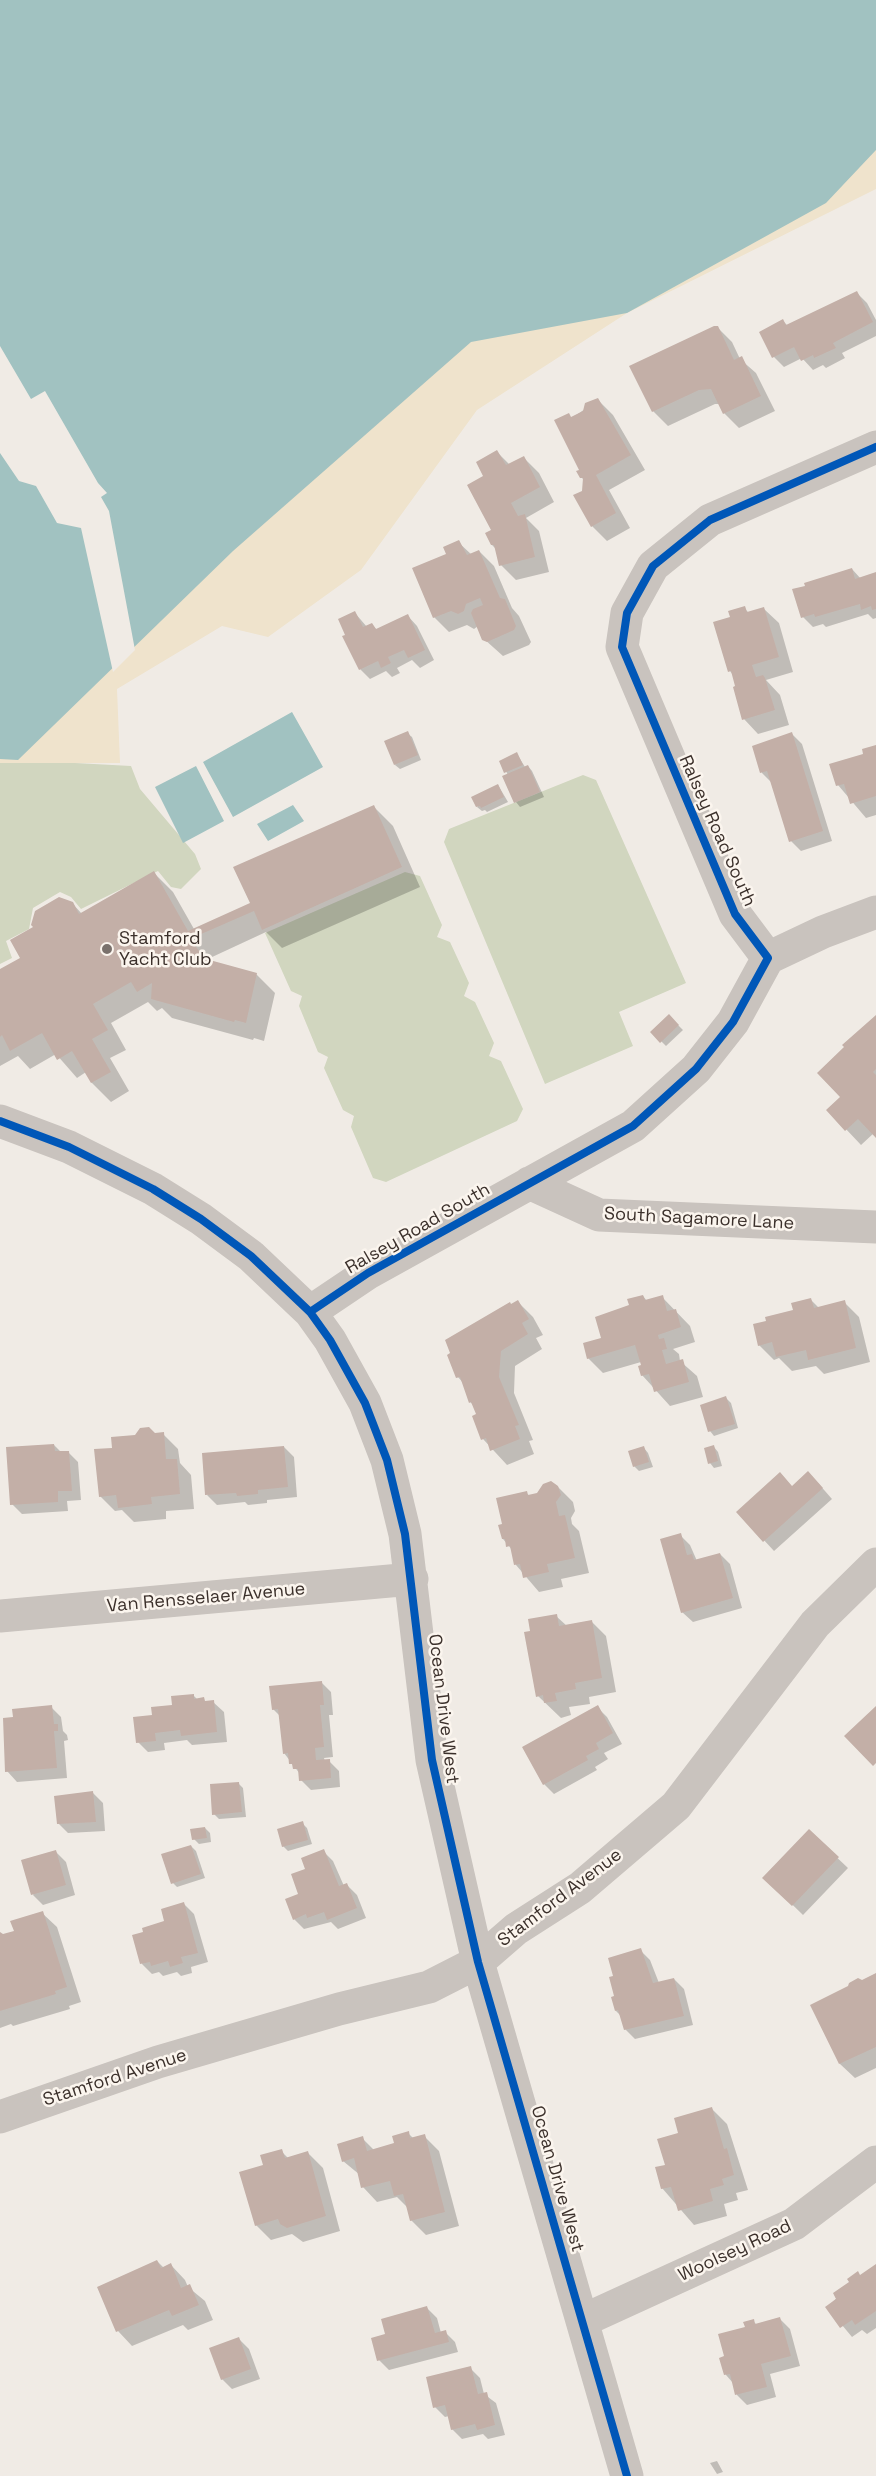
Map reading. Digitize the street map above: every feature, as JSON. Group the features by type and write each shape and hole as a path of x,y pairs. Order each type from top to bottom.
{"street":[{"name":"Ralsey Road South","path":"310,1312 368,1273 633,1126 696,1069 733,1022 768,958 735,914 622,647 627,613 653,566 710,520 876,447"},
{"path":"768,958 823,932 876,912"},
{"name":"Ocean Drive West","path":"0,1121 69,1147 153,1189 181,1206 250,1256 310,1312 350,1375 377,1430 396,1491 412,1579 432,1760 478,1962 627,2476"},
{"name":"South Sagamore Lane","path":"530,1183 599,1215 876,1227"},
{"name":"Stamford Avenue","path":"0,2117 158,2062 339,2009 429,1987 478,1962 516,1929 579,1888 676,1806 815,1624 876,1564"},
{"name":"Van Rensselaer Avenue","path":"0,1616 412,1579"},
{"name":"Woolsey Road","path":"582,2321 794,2224 876,2162"}],"green space":[{"path":"0,759 131,766 140,789 195,854 201,869 181,889 171,887 158,871 81,909 71,897 60,892 33,908 29,929 6,941 12,958 0,964"},
{"path":"583,775 596,780 686,983 619,1012 633,1046 545,1084 444,842 449,829"},
{"path":"405,872 420,876 442,925 437,937 450,942 469,983 464,996 475,1002 494,1043 489,1056 501,1061 523,1109 517,1121 386,1182 373,1178 351,1127 354,1116 343,1110 324,1068 328,1057 318,1052 299,1006 302,996 291,991 265,933"}],"sand":[{"path":"876,41 876,189 627,313 477,410 361,570 268,637 222,626 117,689 120,763 0,763 0,612"}],"water":[{"path":"0,0 876,0 876,150 826,203 627,313 471,342 233,551 18,760 0,759"},
{"path":"292,712 323,767 233,817 203,762"},
{"path":"196,766 224,821 183,843 155,787"},
{"path":"293,805 304,821 268,841 257,824"}],"pier":[{"path":"0,346 31,399 45,391 98,483 107,493 101,497 109,511 135,650 113,672 81,528 57,523 36,486 19,481 0,453"}],"building":[{"path":"857,291 873,322 833,343 836,348 814,358 813,355 801,361 794,347 772,358 759,332 783,319 786,325"},
{"path":"718,326 734,360 742,356 761,396 723,414 711,389 699,390 652,412 629,366"},
{"path":"598,398 631,455 596,475 616,513 591,527 573,495 582,491 583,478 580,478 576,471 579,470 554,420 569,413 571,417 583,411 585,403"},
{"path":"497,450 506,465 524,456 540,487 511,503 518,516 525,514 535,557 499,566 494,545 491,545 485,533 491,530 467,485 483,476 476,462"},
{"path":"459,540 467,555 479,550 500,598 505,599 516,626 514,630 487,642 482,640 471,613 473,609 483,605 480,598 466,604 464,611 458,614 451,611 433,618 412,568 446,554 443,547"},
{"path":"852,568 855,579 876,572 876,609 872,610 871,606 861,610 860,604 815,617 814,614 801,618 792,589"},
{"path":"745,606 747,612 764,607 779,657 752,665 756,677 763,675 765,678 775,710 742,720 731,671 728,672 713,622 730,617 728,611"},
{"path":"355,611 363,627 372,623 376,629 408,614 425,650 408,658 404,650 388,657 391,663 381,668 378,661 359,670 342,636 345,635 338,619"},
{"path":"408,731 418,755 394,765 384,741"},
{"path":"792,732 823,831 789,842 767,771 760,773 752,746"},
{"path":"876,745 876,796 850,804 844,784 836,786 829,764 863,754 862,749"},
{"path":"517,752 523,765 504,773 499,761"},
{"path":"528,765 540,792 514,803 502,776"},
{"path":"498,784 504,797 481,808 476,807 471,797"},
{"name":"Stamford Yacht Club","path":"374,805 402,867 262,930 254,911 192,938 193,941 191,941 206,959 257,973 246,1023 235,1020 234,1022 151,999 152,983 137,992 131,982 93,1004 108,1030 92,1039 111,1072 91,1083 72,1051 57,1060 42,1033 10,1051 2,1035 0,1037 0,969 20,958 10,940 33,927 31,925 35,911 59,897 73,902 79,914 154,871 188,931 250,903 233,867"},
{"path":"669,1014 679,1025 660,1043 650,1032"},
{"path":"876,1015 876,1069 873,1072 876,1075 876,1138 858,1119 845,1131 826,1110 840,1097 817,1073 844,1047 842,1045"},
{"path":"643,1295 645,1300 663,1295 667,1311 676,1309 681,1327 658,1335 659,1339 664,1338 667,1349 662,1350 666,1364 683,1359 689,1382 654,1392 649,1374 641,1376 638,1366 641,1365 635,1345 587,1359 583,1343 601,1338 595,1317 629,1305 627,1299"},
{"path":"811,1298 814,1308 845,1300 856,1348 808,1360 806,1350 776,1357 772,1342 758,1346 753,1324 766,1321 765,1317 793,1310 791,1303"},
{"path":"518,1300 529,1319 522,1323 528,1334 501,1351 499,1377 519,1425 515,1426 520,1439 490,1451 486,1438 481,1440 472,1416 476,1414 471,1402 469,1403 460,1377 456,1378 447,1355 450,1353 445,1340 510,1302 511,1304"},
{"path":"726,1396 735,1424 708,1432 700,1405"},
{"path":"149,1427 155,1433 164,1432 166,1459 177,1459 180,1494 151,1497 152,1504 118,1508 116,1495 99,1497 94,1449 112,1448 111,1437 135,1435 140,1428"},
{"path":"54,1444 55,1451 69,1451 72,1491 58,1491 58,1502 10,1505 6,1447"},
{"path":"714,1445 718,1461 708,1464 704,1448"},
{"path":"284,1446 288,1487 258,1490 258,1494 205,1495 202,1453"},
{"path":"644,1446 649,1462 633,1467 628,1451"},
{"path":"808,1471 823,1488 763,1542 736,1512 780,1472 792,1486"},
{"path":"551,1481 558,1486 561,1495 556,1502 559,1516 565,1515 575,1558 547,1564 549,1572 523,1578 520,1564 514,1565 510,1546 506,1547 505,1539 502,1539 498,1525 502,1524 496,1498 527,1491 528,1495 537,1493 543,1484"},
{"path":"681,1533 687,1555 692,1554 694,1560 720,1553 733,1598 681,1613 660,1539"},
{"path":"557,1614 559,1626 592,1620 602,1678 575,1683 576,1689 555,1693 557,1701 544,1703 543,1695 536,1697 524,1632 530,1631 528,1619"},
{"path":"322,1681 324,1705 320,1705 324,1747 315,1748 316,1760 330,1759 331,1778 299,1781 298,1769 293,1769 292,1764 289,1764 288,1753 283,1754 278,1709 272,1710 269,1686"},
{"path":"194,1694 194,1699 204,1697 205,1701 214,1700 217,1732 181,1736 180,1730 155,1733 156,1741 136,1743 133,1717 152,1715 151,1707 172,1705 171,1696"},
{"path":"52,1705 54,1724 58,1724 58,1731 54,1731 57,1768 5,1772 3,1718 13,1717 12,1709"},
{"path":"598,1705 613,1733 596,1743 599,1749 586,1756 588,1760 543,1785 522,1747"},
{"path":"876,1706 876,1763 873,1766 844,1736"},
{"path":"239,1782 242,1812 212,1815 210,1784"},
{"path":"93,1791 96,1822 57,1824 54,1796"},
{"path":"303,1821 308,1840 282,1847 277,1829"},
{"path":"205,1827 207,1838 192,1840 190,1829"},
{"path":"809,1829 839,1857 792,1906 762,1878"},
{"path":"191,1845 201,1874 171,1884 161,1854"},
{"path":"324,1849 339,1886 347,1883 357,1908 327,1920 324,1912 307,1918 306,1914 293,1920 285,1899 298,1894 291,1874 305,1869 301,1858"},
{"path":"56,1850 66,1885 31,1895 21,1860"},
{"path":"184,1902 198,1953 181,1957 183,1963 170,1967 168,1961 151,1966 150,1962 140,1964 132,1935 143,1932 142,1928 164,1921 161,1909"},
{"path":"43,1911 67,1987 55,1991 56,1994 0,2011 0,1932 3,1934 14,1931 10,1921"},
{"path":"641,1948 653,1983 674,1978 684,2016 624,2030 611,1997 614,1996 609,1977 613,1976 608,1958"},
{"path":"876,1973 876,2047 839,2064 810,2005 848,1986 858,1978 862,1980"},
{"path":"712,2107 734,2175 722,2179 724,2185 710,2189 713,2201 678,2211 671,2187 661,2189 655,2167 665,2165 657,2139 678,2133 674,2118"},
{"path":"409,2131 410,2138 425,2134 445,2212 410,2221 403,2194 394,2196 390,2181 361,2188 354,2158 342,2162 337,2144 363,2136 367,2151 394,2143 392,2136"},
{"path":"282,2149 285,2158 308,2151 326,2216 287,2228 280,2224 278,2219 255,2226 239,2172 263,2165 260,2155"},
{"path":"157,2260 161,2268 171,2263 181,2288 190,2284 199,2305 172,2316 169,2310 116,2332 97,2287"},
{"path":"876,2264 876,2311 855,2325 852,2320 840,2328 825,2307 836,2299 833,2293 849,2282 847,2279 858,2271 860,2275"},
{"path":"427,2306 435,2333 446,2330 449,2342 377,2361 371,2338 385,2334 381,2319"},
{"path":"780,2317 791,2356 761,2364 767,2387 735,2395 730,2374 724,2375 719,2358 724,2356 718,2334 745,2327 743,2322 754,2319 755,2324"},
{"path":"239,2337 251,2369 221,2380 209,2348"},
{"path":"471,2366 478,2394 487,2392 495,2425 477,2430 475,2424 451,2430 445,2405 433,2408 426,2377"}],"cycle path":[{"path":"310,1312 368,1273 633,1126 696,1069 733,1022 768,958 735,914 622,647 627,613 653,566 710,520 876,447"},
{"path":"0,1121 69,1147 153,1189 201,1219 251,1256 310,1312 330,1340 365,1403 387,1460 405,1534 432,1760 478,1962 627,2476"}],"place":[{"name":"Stamford Yacht Club","path":"107,949"}]}
